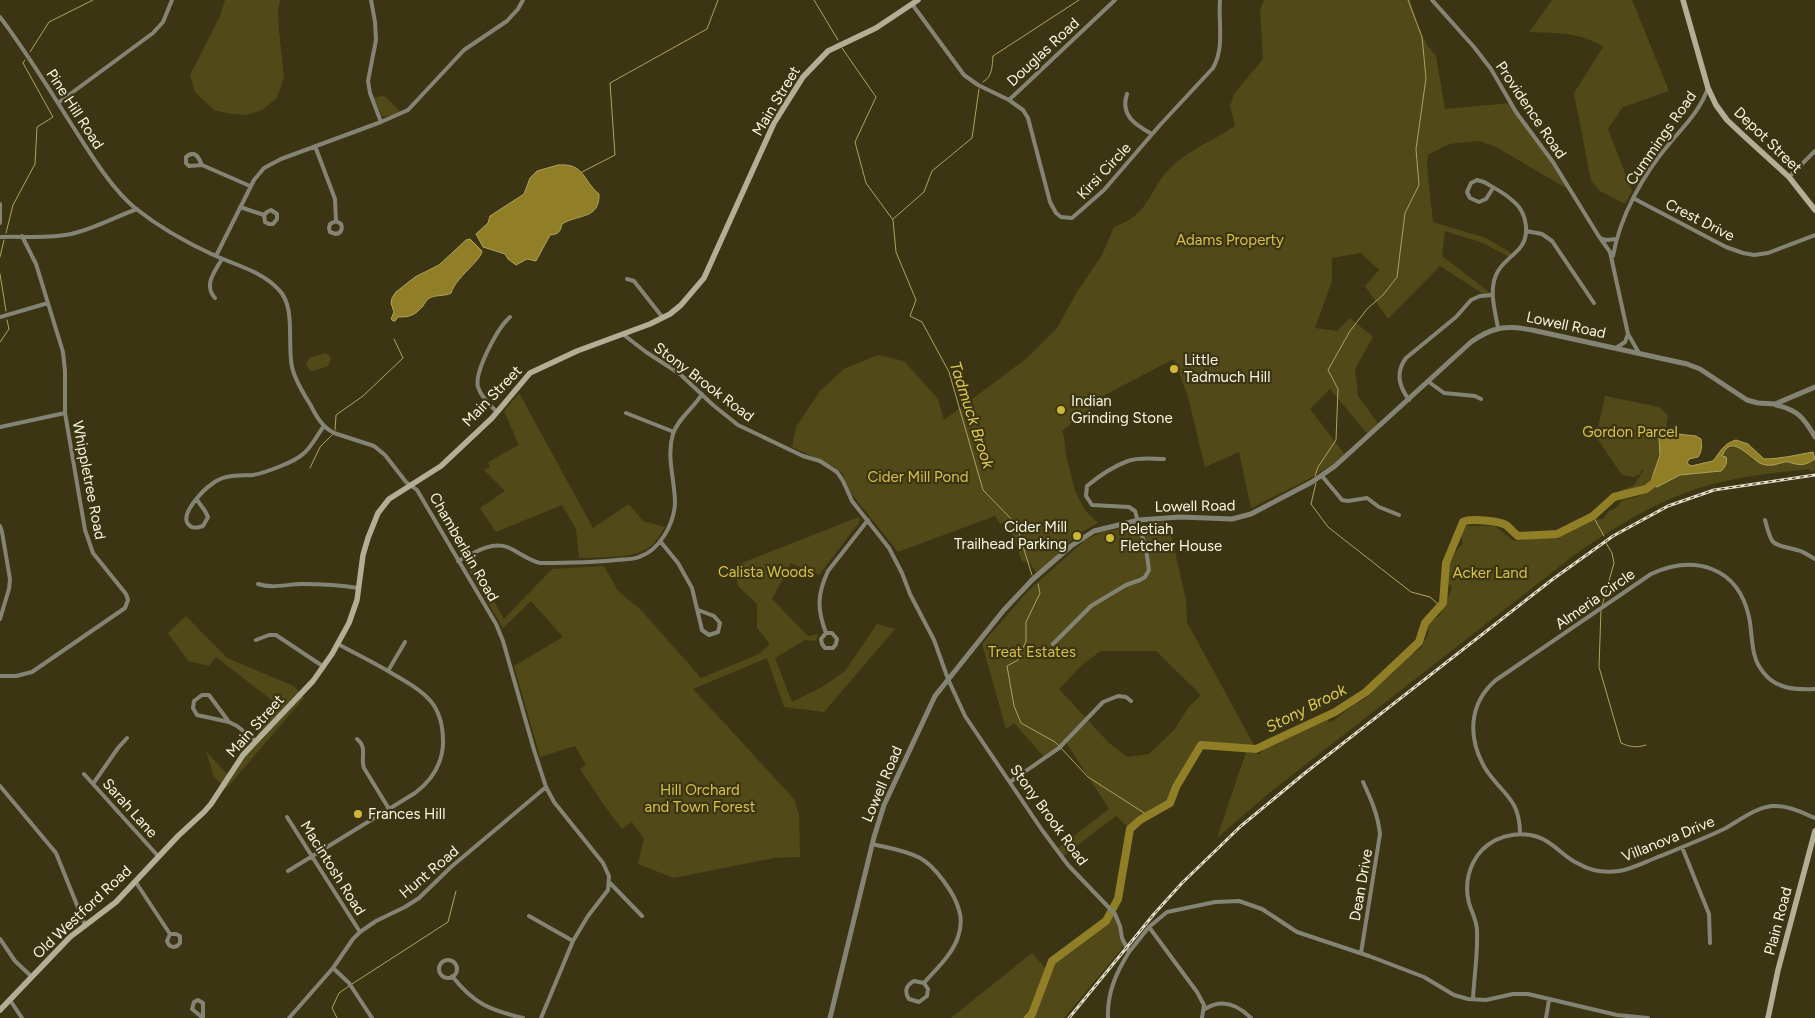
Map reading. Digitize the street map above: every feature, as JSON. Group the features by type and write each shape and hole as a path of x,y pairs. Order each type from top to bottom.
{"main road":[{"name":"Depot Street","path":"1682,0 1708,88 1716,106 1727,120 1789,176 1815,210"},
{"name":"Main Street","path":"204,812 212,804 237,762 306,690 324,668 353,612 364,555 373,524 389,499 441,466 497,412 525,378 536,370 577,351 624,335 663,318 681,305 704,278 774,123 803,78 828,51 876,28 915,2"},
{"name":"Old Westford Road","path":"0,1010 70,937 116,902 158,856 204,812"},
{"name":"Plain Road","path":"1768,1018 1778,970 1815,831"}],"street":[{"path":"58,103 153,33 163,22 172,0"},
{"path":"371,0 376,40 368,81 370,93 382,122"},
{"path":"216,256 250,186 257,175 270,164 382,122 412,108 464,50 507,21 523,0"},
{"name":"Douglas Road","path":"1009,100 1114,0"},
{"name":"Kirsi Circle","path":"915,2 964,74 978,85 1009,100 1022,110 1028,118 1050,202 1056,213 1064,218 1069,218 1076,216 1093,201 1152,134 1197,87 1218,59 1220,0"},
{"name":"Providence Road","path":"1432,0 1474,47 1490,69 1516,112 1554,162 1602,239 1612,257 1628,334 1640,354"},
{"name":"Pine Hill Road","path":"0,17 94,159 126,200 137,209"},
{"name":"Cummings Road","path":"1612,257 1616,239 1633,198 1667,146 1692,118 1708,88"},
{"path":"1127,94 1124,106 1126,114 1152,134"},
{"path":"315,146 335,199 336,221"},
{"path":"1789,176 1815,152"},
{"path":"202,165 194,154 186,157 185,161 189,166 202,165 250,186"},
{"path":"1494,188 1486,199 1479,202 1472,200 1467,192 1469,185 1477,180 1484,182 1494,188 1512,199 1525,220 1526,231 1521,246 1503,263 1494,280 1493,295 1498,328"},
{"name":"Crest Drive","path":"1633,198 1726,247 1743,253 1768,253 1815,235"},
{"path":"0,204 0,223"},
{"path":"240,207 264,215"},
{"path":"0,236 59,236 86,230 137,209 184,240 222,259 257,273 282,293 289,311 290,351 294,371 312,409 324,426 300,457 257,474 220,479 209,486 196,500 188,511 186,518 189,524 195,528 202,526 208,517 196,500"},
{"path":"1526,231 1542,234 1552,241 1594,303"},
{"name":"Whippletree Road","path":"0,676 16,676 32,672 118,614 127,605 128,600 126,594 93,553 84,530 64,412 64,360 36,264 22,236"},
{"path":"1602,239 1616,239"},
{"path":"215,298 210,292 209,284 222,259"},
{"path":"627,279 634,281 663,318"},
{"path":"1409,400 1402,390 1399,381 1401,366 1406,358 1456,317 1471,300 1480,296 1493,295"},
{"path":"0,317 48,303"},
{"path":"497,412 487,402 480,390 478,377 488,352 505,321 510,317"},
{"name":"Lowell Road","path":"830,1018 872,844 884,805 928,709 948,679 983,634 1024,588 1071,546 1094,531 1139,520 1180,517 1228,519 1243,517 1259,511 1322,476 1409,400 1471,342 1485,333 1498,328 1510,327 1532,330 1687,364 1700,369 1747,400 1758,404 1775,404 1815,387"},
{"path":"1614,348 1624,344 1628,334"},
{"name":"Stony Brook Road","path":"624,335 680,374 738,425 831,468 841,478 852,501 889,548 934,640 948,679 965,716 1068,865 1114,914 1129,952"},
{"path":"1429,382 1444,393 1475,396 1481,399"},
{"path":"458,561 484,548 496,546 506,546 532,561 540,563 596,562 639,557 660,541 673,519 675,503 670,447 674,432 702,394"},
{"path":"1775,404 1800,416 1815,437"},
{"path":"0,427 64,412"},
{"path":"626,413 674,432"},
{"name":"Chamberlain Road","path":"324,426 334,433 374,446 385,455 406,482 417,490 498,629 546,787 554,802 603,863 610,876 610,883"},
{"path":"1053,644 1091,606 1126,585 1140,580 1148,574 1149,570 1146,549 1136,513 1131,508 1092,505 1086,498 1086,488 1096,479 1129,460 1164,459"},
{"path":"1322,476 1342,500 1350,501 1365,498 1374,502 1379,507 1399,515"},
{"path":"826,633 819,602 824,580 828,571 868,520"},
{"path":"1765,520 1770,536 1776,544 1784,548 1800,550 1815,559"},
{"path":"0,526 10,580 9,593 0,619"},
{"path":"660,541 690,583 703,632 709,635 718,632 720,623 717,618 698,610"},
{"name":"Almeria Circle","path":"1520,834 1518,816 1514,805 1486,769 1476,747 1473,722 1477,705 1484,691 1496,680 1651,574 1681,564 1708,568 1723,575 1738,589 1746,606 1754,654 1762,671 1772,682 1785,687 1815,689"},
{"path":"258,584 278,586 300,584 358,588"},
{"path":"826,633 832,633 837,639 833,648 825,648 822,644 822,636 826,633"},
{"path":"256,640 269,635 276,635 324,668"},
{"path":"388,671 405,642"},
{"path":"288,871 415,793 432,777 440,760 443,738 440,719 433,703 427,696 410,683 338,644"},
{"path":"229,722 209,696 202,694 194,701 193,708 197,715 229,722 256,741"},
{"path":"1010,782 1059,748 1098,706 1106,700 1121,696 1131,701"},
{"path":"93,784 127,738"},
{"path":"356,739 364,748 362,764 389,809"},
{"name":"Sarah Lane","path":"84,774 158,856"},
{"name":"Dean Drive","path":"1361,953 1380,834 1379,820 1363,782"},
{"path":"0,786 56,853 85,925"},
{"name":"Hunt Road","path":"289,1018 333,968 360,932 376,921 405,907 426,892 451,867 546,787"},
{"name":"Villanova Drive","path":"1520,834 1541,838 1578,864 1600,871 1614,872 1625,870 1682,847 1724,829 1765,808 1778,806 1790,808 1815,818"},
{"name":"Macintosh Road","path":"287,817 360,932"},
{"path":"1473,999 1477,932 1475,919 1467,896 1468,875 1474,860 1485,847 1504,837 1520,834"},
{"path":"872,844 904,851 925,860 939,876 958,906 961,924 955,945 924,983"},
{"path":"1682,847 1709,914 1710,943"},
{"path":"135,881 170,934"},
{"path":"541,1018 573,941 588,916 605,895 610,883 642,916"},
{"path":"1108,1018 1110,993 1119,967 1149,927 1167,912 1215,902 1239,901 1262,909 1296,932 1361,953 1424,977 1454,996 1486,1000 1523,994 1617,1015 1648,1018"},
{"path":"529,916 573,941"},
{"path":"1149,927 1192,984 1204,1005 1205,1009 1202,1018"},
{"path":"0,939 15,961 32,977"},
{"path":"449,960 455,964 456,970 452,976 446,977 440,974 439,967 443,962 449,960"},
{"path":"333,968 349,983 372,1018"},
{"path":"452,976 462,989 479,1003 497,1011 523,1018"},
{"path":"914,981 924,983 928,993 925,999 918,1002 912,1001 907,996 908,986 914,981"},
{"path":"10,1000 22,1018"},
{"path":"1546,1018 1548,1000"},
{"path":"1205,1009 1210,1006 1228,1003 1240,1008 1251,1018"}],"green space":[{"path":"225,0 280,0 278,10 279,31 284,77 277,98 262,110 246,115 214,110 195,92 190,75 220,16"},
{"path":"1264,0 1410,0 1418,26 1427,45 1436,56 1445,109 1511,103 1571,191 1496,147 1479,141 1449,144 1428,155 1427,166 1433,222 1486,238 1513,254 1509,257 1483,243 1445,231 1442,256 1493,295 1485,295 1440,266 1388,319 1365,286 1379,270 1361,253 1332,258 1332,281 1315,328 1337,331 1350,318 1373,337 1355,369 1358,396 1380,426 1369,436 1330,389 1310,409 1346,456 1305,481 1251,508 1239,452 1205,467 1188,397 1174,359 1091,402 1093,406 1062,431 1075,491 1085,510 1098,523 1078,534 1037,574 1030,563 1022,561 1007,521 1000,524 995,516 898,552 850,492 842,473 833,466 792,447 796,427 820,391 841,370 878,355 904,361 938,399 944,420 1027,358 1057,328 1077,292 1102,255 1114,227 1129,220 1138,213 1165,173 1177,162 1193,150 1235,126 1230,106 1234,94 1263,59 1260,10"},
{"path":"1552,0 1632,0 1669,91 1623,107 1608,129 1632,191 1625,204 1600,191 1591,181 1574,93 1603,47 1586,38 1577,36 1529,32"},
{"path":"386,97 400,112 387,117 382,116 374,98"},
{"path":"325,353 331,359 328,366 310,371 306,364 309,358"},
{"path":"519,393 593,528 629,504 643,521 665,527 651,546 641,552 624,556 579,558 576,529 562,505 496,532 480,508 505,491 484,470 490,467 488,462 519,445 504,411"},
{"name":"Gordon Parcel","path":"1605,396 1659,407 1668,415 1665,434 1659,438 1660,455 1650,484 1621,492 1621,490 1633,486 1644,470 1642,469 1640,474 1634,477 1622,475 1596,437"},
{"name":"Acker Land","path":"1739,447 1754,461 1765,465 1778,465 1787,462 1807,464 1815,459 1815,470 1811,472 1809,469 1754,476 1699,488 1667,500 1621,525 1577,553 1269,793 1217,838 1246,752 1259,754 1265,748 1323,719 1328,718 1328,722 1333,721 1353,705 1366,698 1411,655 1421,648 1428,634 1428,624 1440,615 1452,588 1450,584 1446,588 1445,583 1453,557 1463,544 1461,534 1464,526 1495,526 1515,541 1558,536 1584,521 1603,519 1622,500 1637,497 1676,476 1721,471 1727,461 1722,456 1723,454 1726,450"},
{"name":"Hill Orchard and Town Forest","path":"859,517 858,524 819,575 791,563 772,599 808,636 818,634 816,641 805,640 775,658 792,702 822,687 845,671 877,624 895,629 824,712 784,707 767,658 693,689 794,799 799,814 800,857 774,858 674,878 638,864 644,839 632,822 622,829 606,808 580,769 586,765 575,746 540,757 514,666 563,637 531,601 503,628 465,564 466,561 470,560 504,619 552,569 604,566 618,591 641,610 701,678 759,654 770,644 757,628 757,604 738,586 734,566"},
{"name":"Treat Estates","path":"1168,521 1186,600 1187,622 1256,749 1201,745 1176,787 1170,803 1130,829 1116,816 1062,857 1057,849 1109,809 1066,742 1045,758 1014,723 1006,729 982,644 1027,592 1085,540 1102,532","holes":["1101,651 1156,651 1201,695 1188,708 1174,730 1149,754 1127,757 1108,742 1059,689 1083,664"]},
{"path":"186,616 227,658 294,686 304,698 226,789 214,777 206,751 227,774 254,742 266,719 278,705 216,657 209,666 188,661 168,633"},
{"path":"1115,914 1125,945 1064,1018 951,1018 1032,953 1048,971 1052,961"}],"shaded area":[{"path":"558,165 573,167 582,174 599,194 596,208 586,215 562,224 559,232 550,235 536,261 527,259 516,265 505,254 483,247 476,234 488,223 490,216 524,194 530,178 537,171"},
{"path":"470,239 482,251 481,255 458,281 451,293 431,297 414,314 398,317 393,321 391,319 394,312 391,303 396,292 415,277 439,265 466,240"},
{"path":"1668,433 1696,436 1701,439 1698,457 1689,459 1687,463 1691,466 1713,461 1725,446 1736,440 1748,444 1764,459 1782,458 1813,452 1815,459 1799,465 1786,462 1765,465 1736,446 1731,446 1726,449 1722,456 1726,457 1727,461 1721,471 1680,475 1657,487 1650,484 1660,455 1659,438"}],"waterway":[{"path":"30,52 49,22 93,0"},
{"path":"582,172 615,155 610,83 707,29 718,0"},
{"name":"Tadmuck Brook","path":"814,0 838,40"},
{"path":"983,82 989,77 993,56 1079,0"},
{"path":"1315,476 1318,467 1336,440 1338,389 1328,370 1350,331 1367,309 1383,295 1397,277 1405,213 1419,185 1416,149 1426,78 1422,37 1408,0"},
{"name":"Tadmuck Brook","path":"842,48 876,97 855,142 866,183 893,220 896,252 916,300 910,316 922,322 949,372 983,490 1016,524 1032,575"},
{"path":"6,233 13,205 35,164 37,127 53,117 23,63 25,60"},
{"path":"893,219 924,192 932,171 972,138 979,89"},
{"path":"0,257 4,240"},
{"path":"0,274 6,311"},
{"path":"0,342 9,329 7,320"},
{"path":"335,430 336,415 363,396 403,358 394,339"},
{"path":"310,468 320,447 332,435"},
{"name":"Stony Brook","path":"1028,1018 1032,1014 1052,961 1106,921 1118,899 1130,829 1140,820 1170,803 1176,787 1201,745 1256,749 1335,712 1366,692 1419,642 1425,623 1443,603 1446,563 1463,522 1491,521 1506,525 1518,536 1557,534 1593,516 1614,497 1646,489 1654,483 1657,477"},
{"path":"1316,483 1311,504 1328,527 1411,592 1430,597 1440,606"},
{"path":"1593,516 1604,536"},
{"path":"1602,606 1614,563 1612,553 1606,543"},
{"name":"Tadmuck Brook","path":"1038,584 1040,593 1026,622 1026,641 1018,660 1007,666 1014,706 1021,723 1059,746"},
{"path":"1601,610 1599,667 1621,743 1633,747 1646,745"},
{"name":"Tadmuck Brook","path":"1061,748 1088,777 1149,816"},
{"path":"352,984 448,922 456,891"},
{"path":"337,1018 332,1008 339,993 349,986"}],"railway":[{"path":"1069,1018 1154,914 1182,883 1241,826 1305,773 1553,579 1613,536 1668,506 1714,490 1815,475"}],"place":[{"name":"Little Tadmuch Hill","path":"1174,369"},
{"name":"Indian Grinding Stone","path":"1061,410"},
{"name":"Cider Mill Trailhead Parking","path":"1077,536"},
{"name":"Peletiah Fletcher House","path":"1110,538"},
{"name":"Frances Hill","path":"358,814"}],"park label":[{"name":"Adams Property","path":"1230,240"},
{"name":"Cider Mill Pond","path":"918,477"},
{"name":"Calista Woods","path":"766,572"}]}
